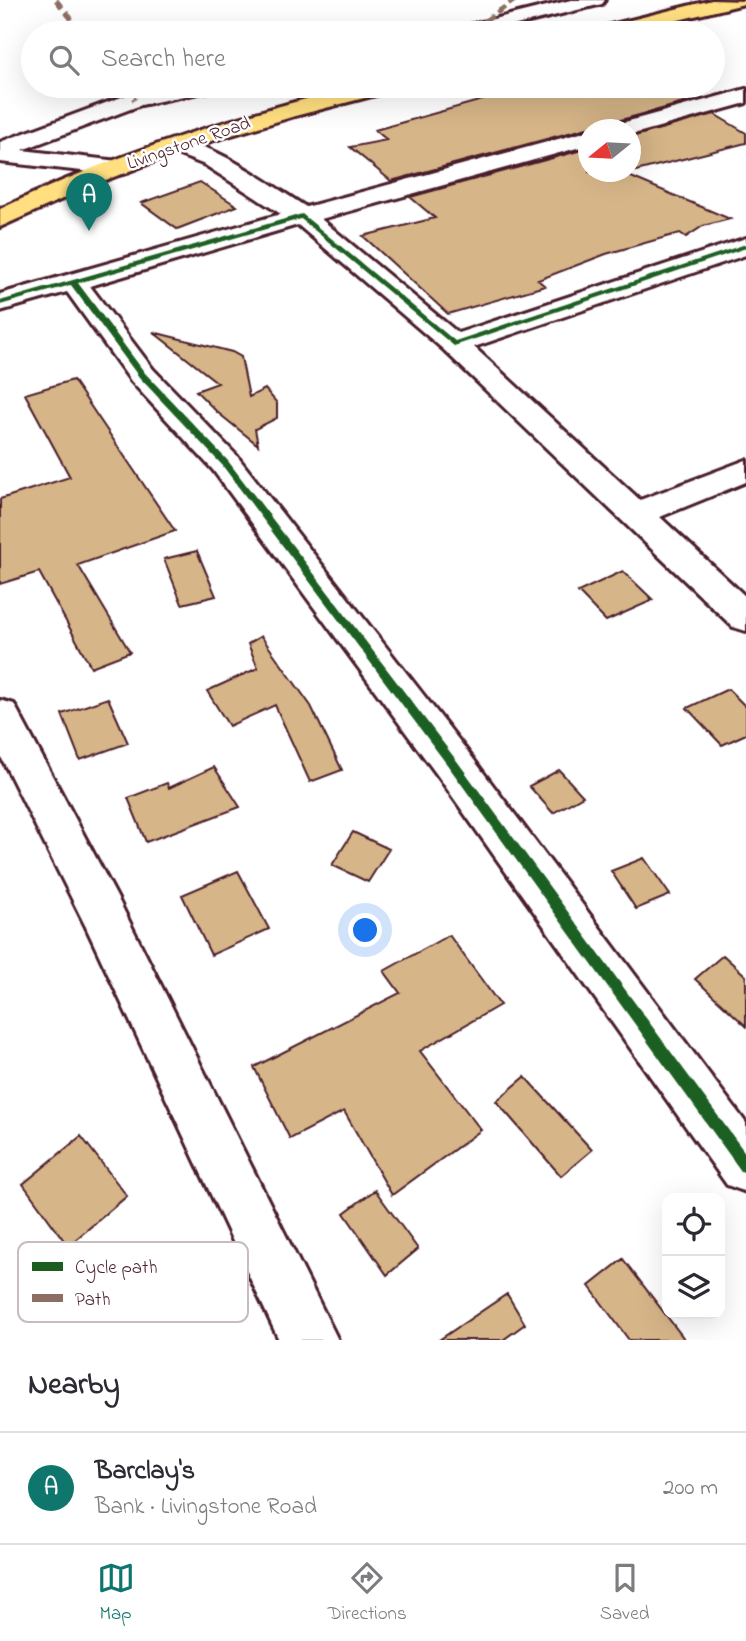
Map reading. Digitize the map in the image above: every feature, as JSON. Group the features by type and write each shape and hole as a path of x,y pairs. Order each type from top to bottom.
{"highway":[{"path":"650,21 737,0"},
{"name":"Livingstone Road","path":"0,219 118,168 177,146 342,98"}],"street":[{"path":"509,21 595,0"},
{"path":"641,125 746,96"},
{"path":"0,150 144,98"},
{"path":"0,303 302,216 578,141"},
{"path":"177,146 214,160 302,216 454,344 746,618"},
{"path":"0,155 118,168"},
{"path":"454,344 746,246"},
{"path":"74,283 142,375 225,463 251,497 453,764 746,1166"},
{"path":"636,514 746,470"},
{"path":"0,715 103,915 309,1340"}],"building":[{"path":"489,98 686,98 691,101 624,119 578,119 578,130 391,181 350,147 387,140 375,130"},
{"path":"714,114 746,133 746,143 641,170 641,134"},
{"path":"578,151 578,182 641,181 730,219 703,226 686,237 680,233 606,254 538,280 545,286 448,314 363,236 435,218 410,197"},
{"path":"200,182 237,206 177,229 141,203"},
{"path":"153,332 232,352 241,357 249,397 265,389 277,403 277,418 255,429 258,445 196,391 218,383"},
{"path":"73,380 175,531 78,565 130,652 91,667 39,572 0,584 0,499 70,477 25,394"},
{"path":"197,551 216,596 182,604 164,559"},
{"path":"623,571 653,600 606,621 578,592"},
{"path":"261,636 311,706 342,770 310,782 275,705 229,726 207,691 258,668 248,644"},
{"path":"728,689 746,707 746,734 722,745 687,708"},
{"path":"108,698 128,743 80,760 62,714"},
{"path":"214,767 240,807 146,842 128,798 167,783 169,788"},
{"path":"559,770 583,796 553,813 529,786"},
{"path":"353,832 389,849 368,882 332,865"},
{"path":"644,858 670,895 636,909 611,871"},
{"path":"238,871 269,929 211,955 182,895"},
{"path":"449,935 500,1005 420,1051 481,1130 392,1195 344,1111 290,1139 254,1067 400,993 384,971"},
{"path":"723,955 746,976 746,1026 695,979"},
{"path":"525,1077 592,1150 561,1176 496,1101"},
{"path":"81,1136 127,1196 73,1242 65,1242 23,1184"},
{"path":"375,1190 418,1249 387,1275 344,1213"},
{"path":"623,1259 662,1310 662,1319 669,1319 685,1340 629,1340 589,1286"},
{"path":"507,1294 525,1324 503,1340 439,1340"}],"marked path":[{"path":"56,0 73,21"},
{"path":"485,21 515,0"}],"cycle path":[{"path":"0,303 302,216 454,344 746,246"},
{"path":"74,283 142,375 225,463 453,764 746,1166"}],"place":[{"name":"Barclay's","path":"89,231"}]}
